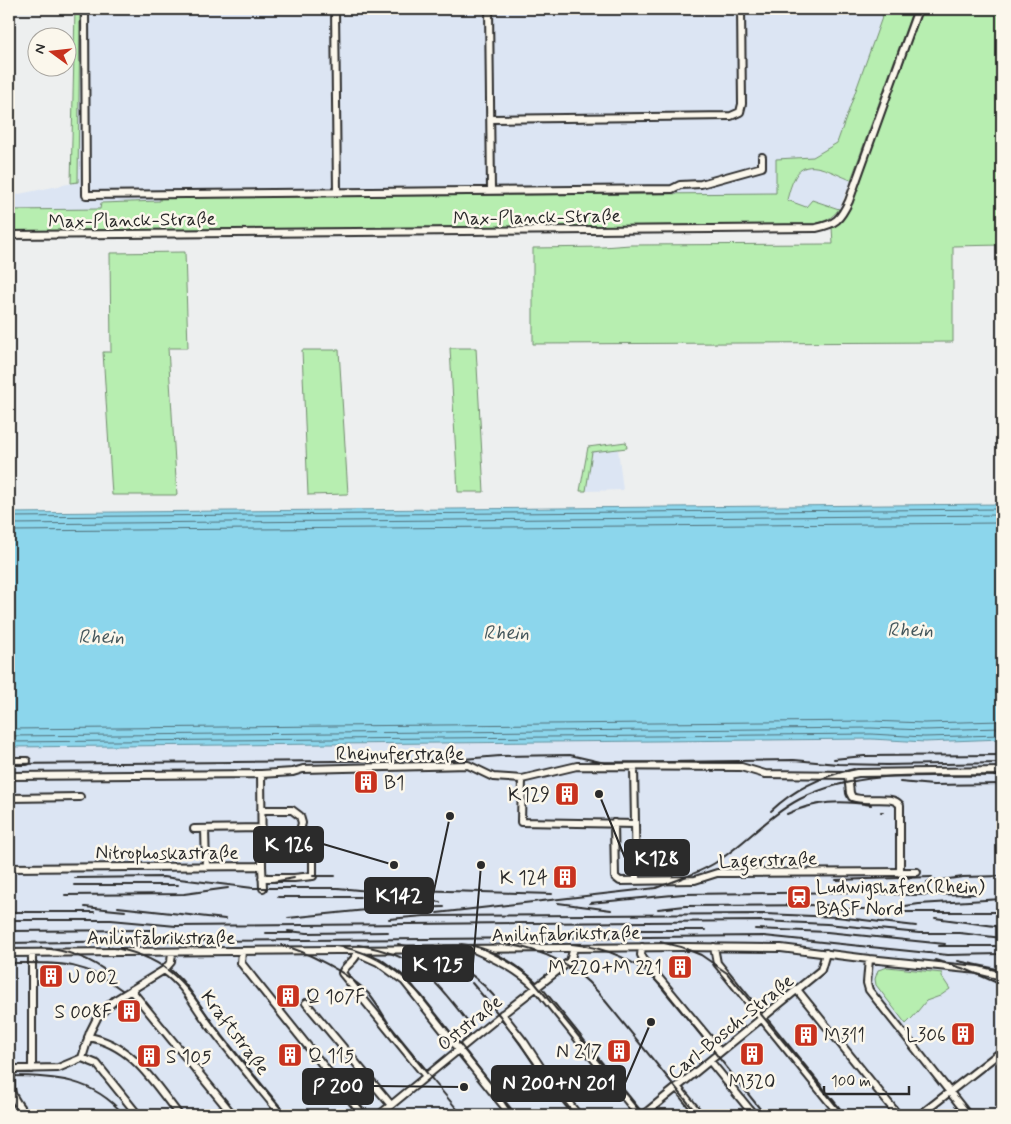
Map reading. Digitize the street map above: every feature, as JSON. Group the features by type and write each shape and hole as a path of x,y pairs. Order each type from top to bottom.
{"street":[{"path":"85,9 86,195 672,189 680,185 701,184 762,167 762,157"},
{"path":"335,9 336,192"},
{"path":"489,9 492,190"},
{"path":"491,118 731,116 740,112 742,104 741,9"},
{"name":"Max-Planck-Straße","path":"9,236 816,228 830,225 840,217 849,201 918,9"},
{"path":"9,761 27,761"},
{"name":"Rheinuferstraße","path":"9,776 261,774 293,772 304,769 468,765 493,777 522,779 578,766 741,767 765,774 848,775 858,773 1002,771"},
{"path":"634,767 636,880"},
{"name":"Nitrophoskastraße","path":"9,868 262,866 261,774"},
{"path":"848,775 852,797 864,800 891,799 897,801 900,805 900,873"},
{"path":"522,779 521,822 635,824"},
{"path":"9,798 80,797"},
{"path":"261,810 286,809 297,812 300,816 302,830 312,837 313,844 313,876 262,878"},
{"name":"Lagerstraße","path":"614,823 616,878 620,881 695,880 717,874 731,873 917,872"},
{"path":"194,829 262,828"},
{"path":"205,829 206,867"},
{"path":"262,837 293,836 299,834 302,830"},
{"path":"262,866 263,888"},
{"path":"642,947 641,954 644,960 720,1052"},
{"name":"Anilinfabrikstraße","path":"9,953 358,952 642,947 781,948 869,960 978,970 1002,976"},
{"path":"714,947 717,963 840,1115"},
{"name":"Oststraße","path":"379,1115 570,961 574,948"},
{"path":"473,949 498,959 519,972 537,988 641,1115"},
{"path":"242,951 241,963 363,1115"},
{"path":"82,1058 88,1037 98,1016 115,1000 164,970 171,962 172,952"},
{"path":"426,1076 342,973 344,968 356,959 358,952 378,962 404,981 511,1115"},
{"path":"32,953 32,1069"},
{"name":"Carl-Bosch-Straße","path":"641,1115 798,991 821,970 826,953"},
{"path":"869,960 866,983 868,990 968,1115"},
{"name":"Kraftstraße","path":"164,970 191,997 209,1024 282,1115"},
{"path":"131,990 233,1115"},
{"path":"798,991 898,1115"},
{"path":"306,1003 390,1105"},
{"path":"502,1014 524,1042 545,1074 578,1115"},
{"path":"88,1037 113,1043 133,1058 179,1115"},
{"path":"920,1115 1002,1050"},
{"path":"26,1115 10,1092 10,1069 58,1068 82,1058 97,1064 138,1115"},
{"path":"710,1061 754,1115"},
{"path":"678,1087 700,1115"},
{"path":"9,1115 19,1106"}],"shaded area":[{"path":"80,9 885,9 837,143 813,157 776,159 776,193 161,198 161,201 101,203 101,209 9,210 9,196 78,182"},
{"path":"812,165 851,180 839,209 812,200 806,207 787,200 794,178 799,171 804,167"},
{"path":"618,449 623,490 586,491 592,452"},
{"path":"871,739 925,742 1002,739 1002,1115 9,1115 9,747"}],"green space":[{"path":"75,9 80,9 78,182 71,183 73,78 78,78 78,28 75,28"},
{"path":"885,9 913,9 851,180 821,168 806,167 795,177 790,188 787,200 806,207 812,200 839,209 830,218 817,223 9,231 9,210 100,209 101,203 160,201 160,198 776,193 776,159 813,157 837,143"},
{"path":"923,9 1002,9 1002,245 953,246 953,342 533,344 533,248 630,245 833,244 832,227 847,214 851,205"},
{"path":"185,252 188,348 168,348 177,495 112,495 103,352 111,352 110,253"},
{"path":"450,348 476,348 484,492 458,492"},
{"path":"302,350 339,350 348,494 308,495"},
{"path":"626,442 627,448 592,452 586,491 580,491 588,447"},
{"path":"888,967 942,973 942,977 950,989 940,996 926,1001 906,1024 876,985 875,979 878,970"}],"water":[{"name":"Rhein","path":"1002,504 1002,739 925,742 871,739 9,747 9,513"}],"railway":[{"path":"9,764 451,760 500,756 570,755 605,763 794,760 838,764 890,765"},
{"path":"834,759 864,756 1002,755"},
{"path":"884,765 1002,763"},
{"path":"771,811 799,789 820,779 854,769"},
{"path":"437,913 656,888 694,874 715,863 778,813 800,799 823,789 848,782 899,776 1002,776"},
{"path":"900,782 933,785 1002,784"},
{"path":"787,814 818,804 849,802 871,805"},
{"path":"313,876 335,876"},
{"path":"927,882 963,877 1002,876"},
{"path":"75,878 163,877 253,888 338,888 369,891 413,890 552,894"},
{"path":"836,880 932,877"},
{"path":"273,882 294,878"},
{"path":"74,885 178,885"},
{"path":"65,895 184,894 228,888"},
{"path":"590,903 683,894 858,892 909,895 977,894"},
{"path":"278,897 360,897"},
{"path":"398,897 440,902"},
{"path":"823,909 884,909 919,904 1002,899"},
{"path":"558,903 611,910"},
{"path":"658,909 685,906 831,905"},
{"path":"85,907 125,911"},
{"path":"118,907 225,919"},
{"path":"288,918 376,909 444,907"},
{"path":"9,912 94,912"},
{"path":"902,912 1002,912"},
{"path":"389,919 424,916 765,914 837,917 916,926"},
{"path":"935,918 1002,927"},
{"path":"9,920 111,920 176,926 762,921 827,924 919,933 960,933 1002,938"},
{"path":"755,929 827,932 945,944"},
{"path":"9,931 151,930"},
{"path":"640,930 705,930"},
{"path":"288,931 307,933 388,932"},
{"path":"266,933 293,933"},
{"path":"198,941 764,936 948,955 1002,954"},
{"path":"9,943 205,940"},
{"path":"660,942 681,947 701,955 727,973 844,1115"},
{"path":"398,944 426,951 451,962 474,976 494,996"},
{"path":"461,944 480,948 498,955 530,977 643,1115"},
{"path":"506,944 545,954 568,966 588,982 698,1115"},
{"path":"572,944 597,948 621,957 653,978 765,1115"},
{"path":"281,945 303,952 327,964 350,978 368,993 398,1037 462,1115"},
{"path":"358,945 396,955 424,972 436,983 471,1026"},
{"path":"335,946 354,950 372,957 405,977"},
{"path":"939,946 969,946"},
{"path":"962,946 1002,946"},
{"path":"108,947 131,952 150,959 179,979 286,1115"},
{"path":"41,948 77,956 94,963 110,974"},
{"path":"935,960 965,969 1002,985"},
{"path":"958,961 1002,970"},
{"path":"9,963 41,963 82,968 108,980 122,990"},
{"path":"399,973 422,996 494,1087 513,1115"},
{"path":"472,983 500,1016 535,1065 575,1115"},
{"path":"9,1076 42,1077 86,1086 99,1093 124,1115"}],"place":[{"name":"B1","path":"366,782"},
{"name":"K129","path":"567,794"},
{"name":"K128","path":"599,794"},
{"name":"K142","path":"450,816"},
{"name":"K 126","path":"394,865"},
{"name":"K 125","path":"481,865"},
{"name":"K 124","path":"565,877"},
{"name":"Ludwigshafen(Rhein) BASF Nord","path":"799,897"},
{"name":"M 220+M 221","path":"680,967"},
{"name":"U 002","path":"51,976"},
{"name":"Q 107F","path":"288,996"},
{"name":"S 008F","path":"129,1011"},
{"name":"N 200+N 201","path":"651,1022"},
{"name":"L306","path":"963,1034"},
{"name":"M311","path":"806,1035"},
{"name":"N 217","path":"619,1051"},
{"name":"M320","path":"752,1054"},
{"name":"Q 115","path":"290,1055"},
{"name":"S 105","path":"149,1056"},
{"name":"P 200","path":"464,1087"}]}
